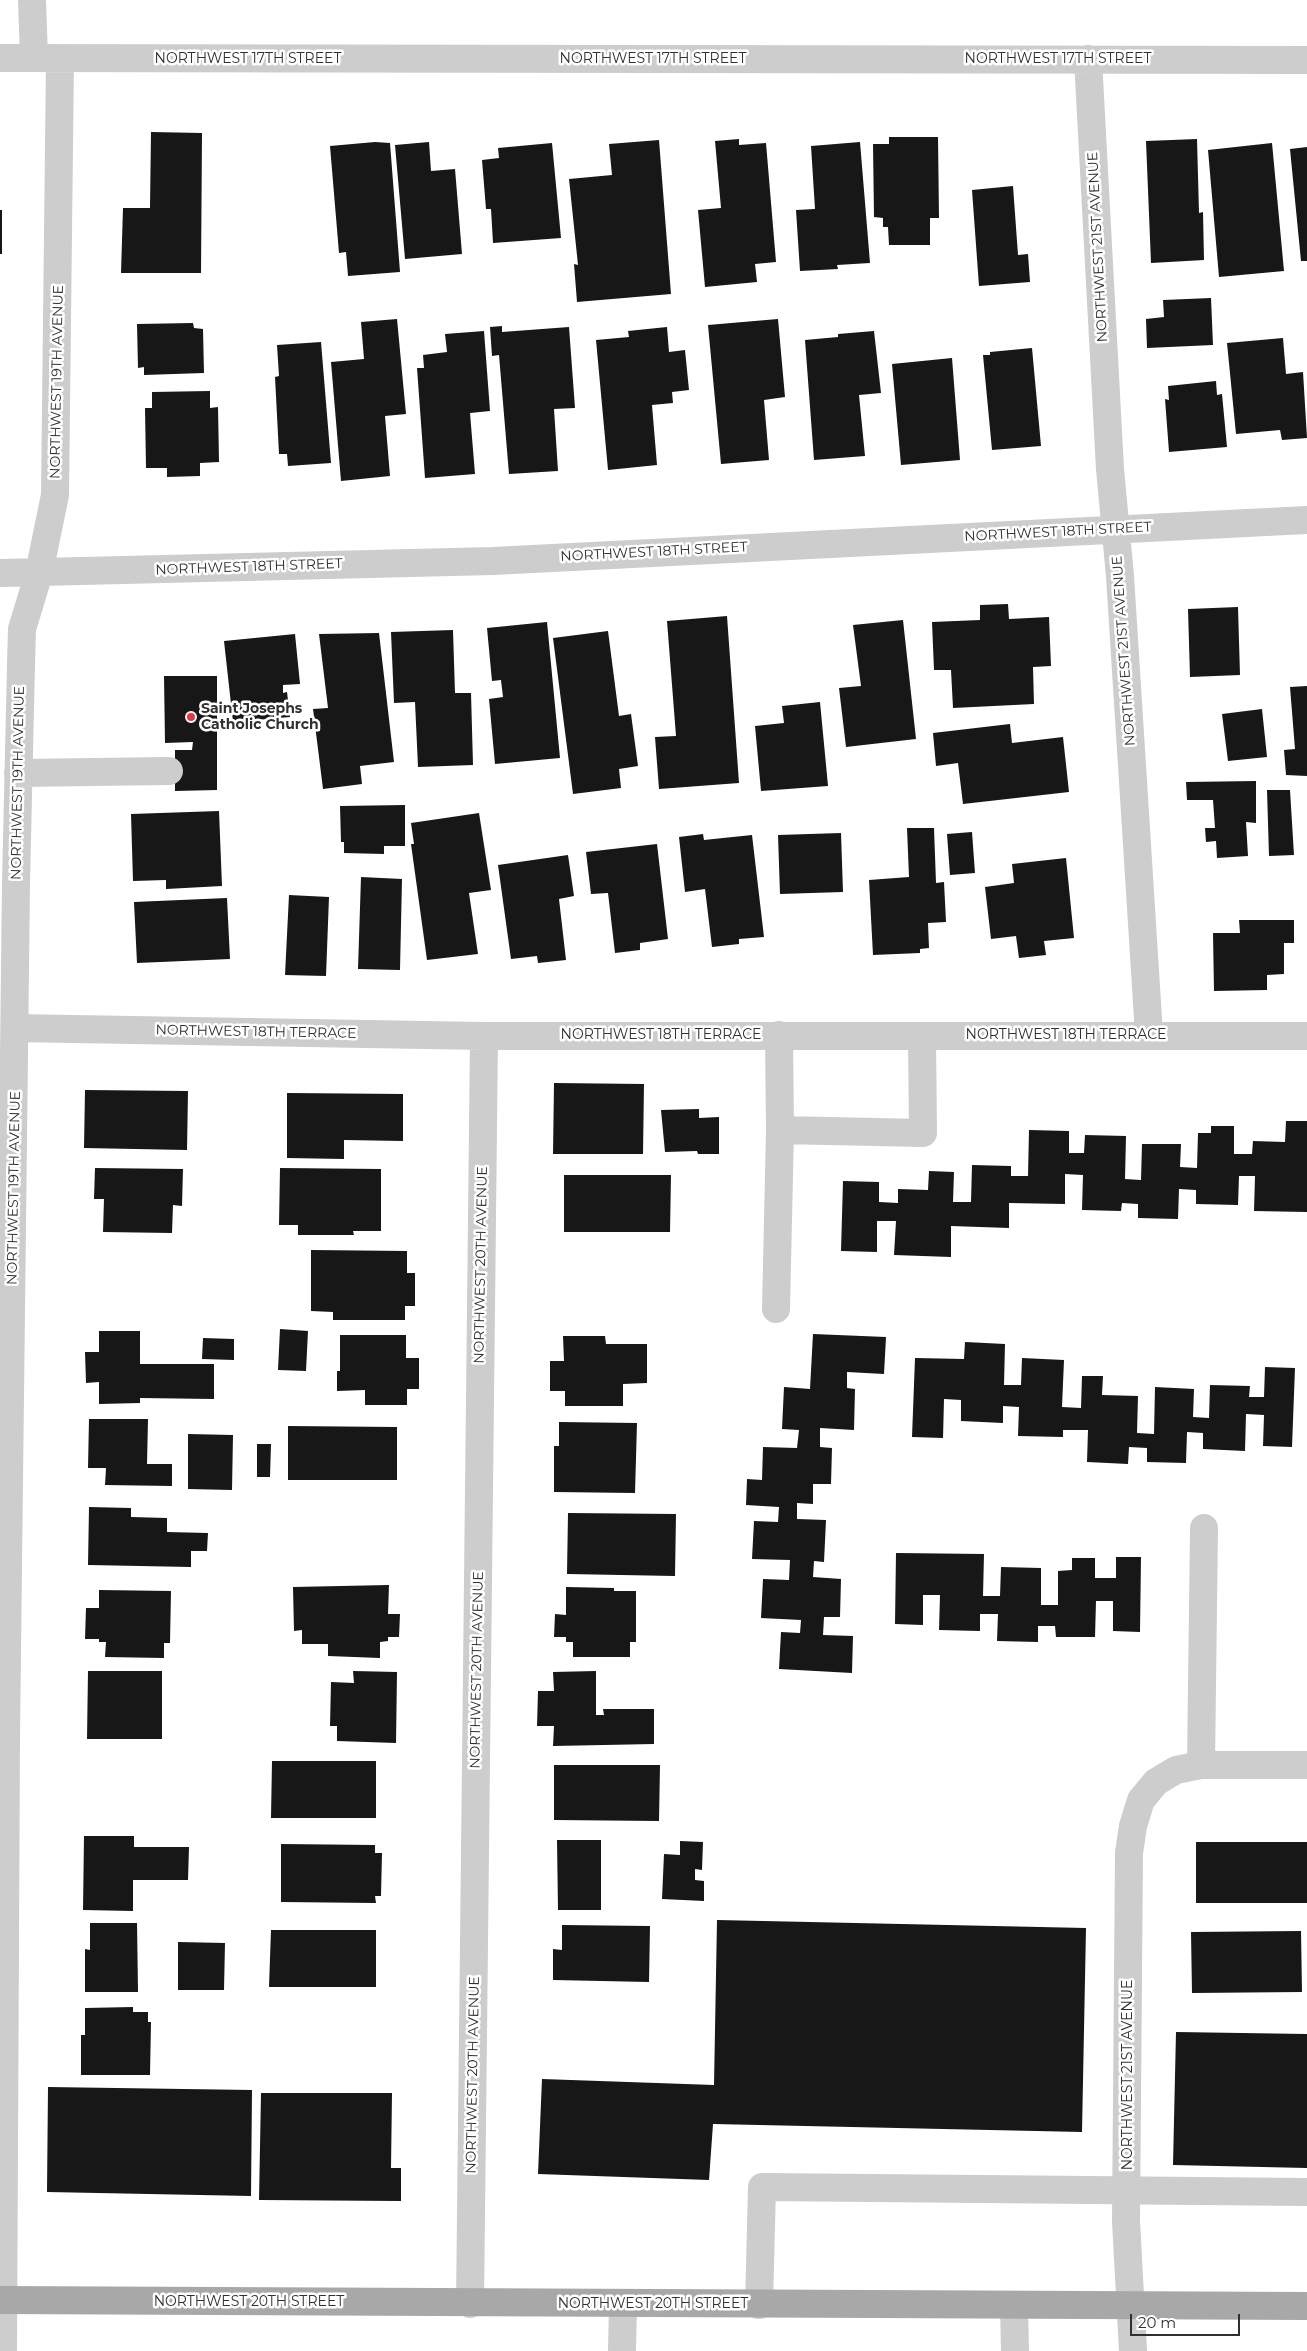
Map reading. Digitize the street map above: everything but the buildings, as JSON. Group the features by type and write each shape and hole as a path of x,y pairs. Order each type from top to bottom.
{"main road":[{"name":"NORTHWEST 20TH STREET","path":"2,2300 470,2304 1307,2306"}],"street":[{"name":"NORTHWEST 19TH AVENUE","path":"3,2351 3,1737 6,1437 15,1028 8,883 18,773 10,666 39,573 55,495 47,59 32,0"},
{"name":"NORTHWEST 17TH STREET","path":"0,58 1307,60"},
{"name":"NORTHWEST 21ST AVENUE","path":"1088,59 1110,468 1116,529 1149,1034"},
{"name":"NORTHWEST 18TH STREET","path":"0,573 493,561 1307,520"},
{"path":"18,773 169,771"},
{"name":"NORTHWEST 18TH TERRACE","path":"15,1028 484,1036 1149,1034 1307,1036"},
{"path":"776,1309 780,1130 779,1035"},
{"name":"NORTHWEST 20TH AVENUE","path":"470,2304 484,1036"},
{"path":"780,1130 922,1134 922,1036"},
{"path":"1204,1528 1201,1765 1307,1765"},
{"name":"NORTHWEST 21ST AVENUE","path":"1133,2351 1127,2191 1129,1853 1133,1826 1141,1800 1156,1782 1169,1774 1176,1770 1201,1765"},
{"path":"759,2304 762,2187 1307,2192"},
{"path":"622,2304 622,2351"},
{"path":"1014,2305 1014,2351"}],"place":[{"name":"Saint Josephs Catholic Church","path":"191,717"}]}
